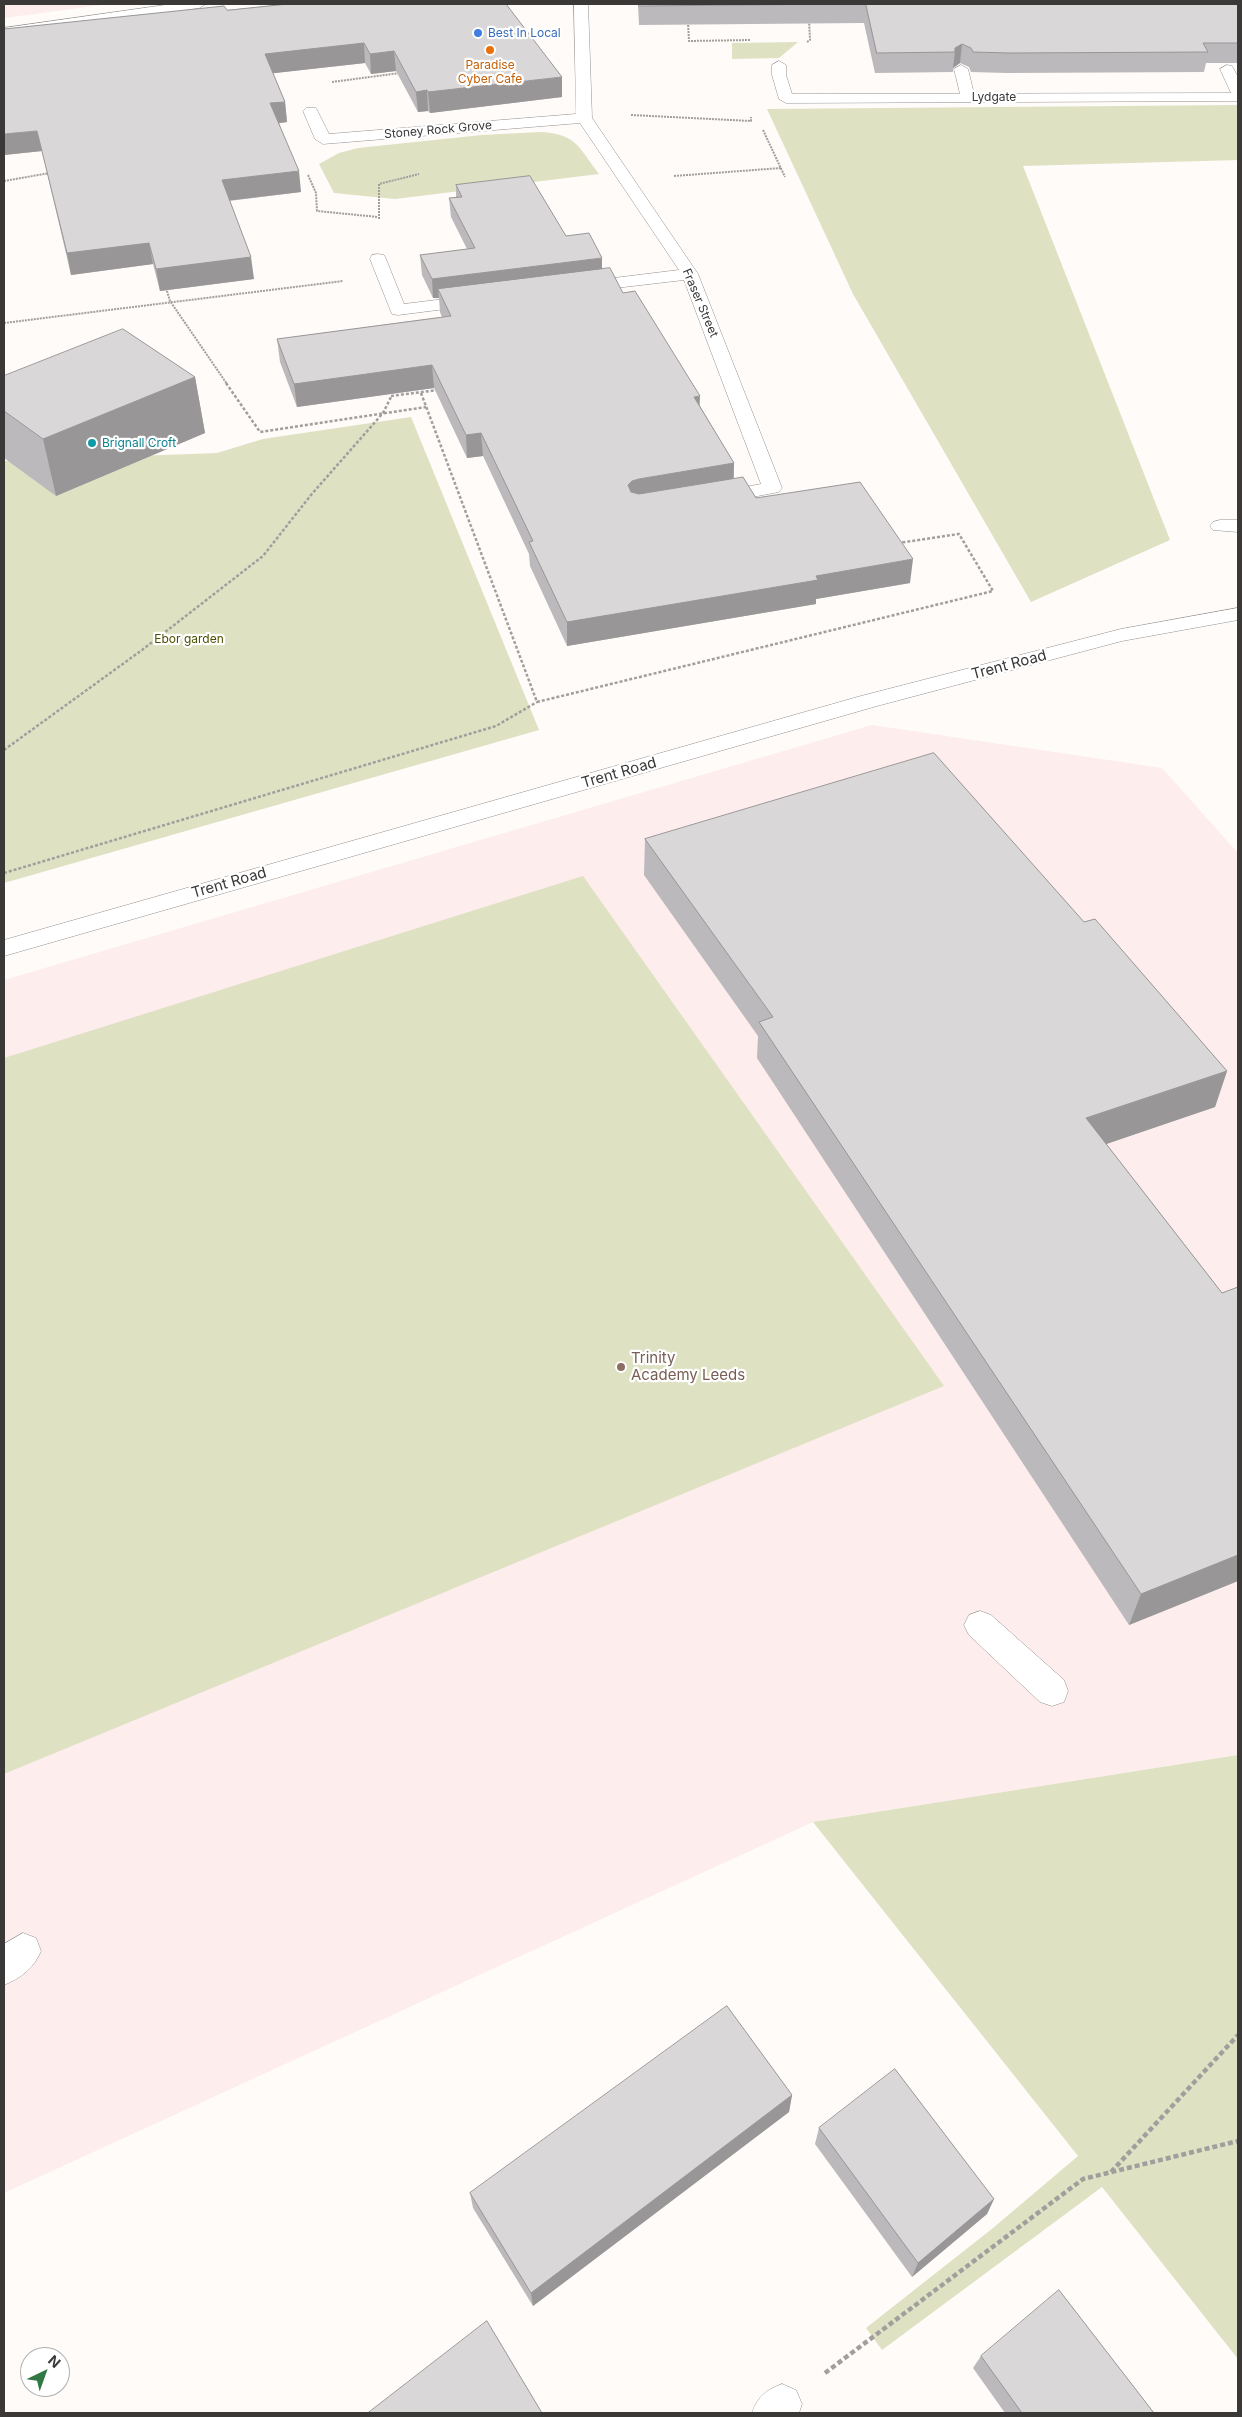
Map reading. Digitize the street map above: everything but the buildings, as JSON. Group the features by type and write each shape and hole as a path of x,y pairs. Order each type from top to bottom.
{"street":[{"path":"4,32 199,4"},
{"path":"581,4 584,118"},
{"name":"Lydgate","path":"779,65 779,75 786,99 1238,95"},
{"path":"961,69 968,98"},
{"path":"1227,69 1238,95"},
{"path":"311,111 323,139"},
{"name":"Stoney Rock Grove","path":"323,139 584,118"},
{"name":"Fraser Street","path":"584,118 690,274 772,488 696,501"},
{"path":"378,259 398,310 496,298"},
{"path":"564,289 690,274"},
{"name":"Trent Road","path":"4,948 869,702 1121,635 1238,614"},
{"path":"980,1625 1052,1691"}],"path":[{"path":"688,22 689,40 754,40"},
{"path":"800,40 810,40"},
{"path":"584,118 606,114 752,120 750,112"},
{"path":"760,124 785,177"},
{"path":"323,139 292,146 304,165 316,193 317,210 379,217"},
{"path":"625,179 781,168"},
{"path":"4,181 52,172"},
{"path":"378,259 379,184 396,178 422,173"},
{"path":"4,323 170,301 385,276"},
{"path":"164,282 170,301 260,432 426,406"},
{"path":"4,750 142,650 263,556 311,495 383,413 391,398 388,389"},
{"path":"391,398 440,390"},
{"path":"421,393 537,702"},
{"path":"4,873 496,726 537,702 993,591 959,534 899,543 890,541"},
{"path":"1109,2173 1238,2035"},
{"path":"777,2409 1083,2179 1238,2141"}],"shaded area":[{"path":"4,4 109,4 4,18"},
{"name":"Trinity Academy Leeds","path":"872,725 1162,768 1238,853 1238,1755 813,1822 4,2193 4,980"}],"green space":[{"path":"798,42 779,58 732,59 732,43"},
{"path":"1238,105 1238,160 1023,166 1170,540 1031,602 853,294 767,109"},
{"path":"553,133 570,139 599,174 395,199 334,193 319,164 339,153 358,148 482,135"},
{"name":"Ebor garden","path":"411,417 539,730 4,883 4,461 217,453 263,439"},
{"path":"583,876 944,1386 4,1774 4,1058"},
{"path":"1238,1755 1238,2359 1102,2187 882,2350 866,2328 993,2228 1078,2156 813,1822"}],"place":[{"name":"Best In Local","path":"478,33"},
{"name":"Paradise Cyber Cafe","path":"490,50"},
{"name":"Brignall Croft","path":"92,443"},
{"name":"Trinity Academy Leeds","path":"621,1367"}]}
